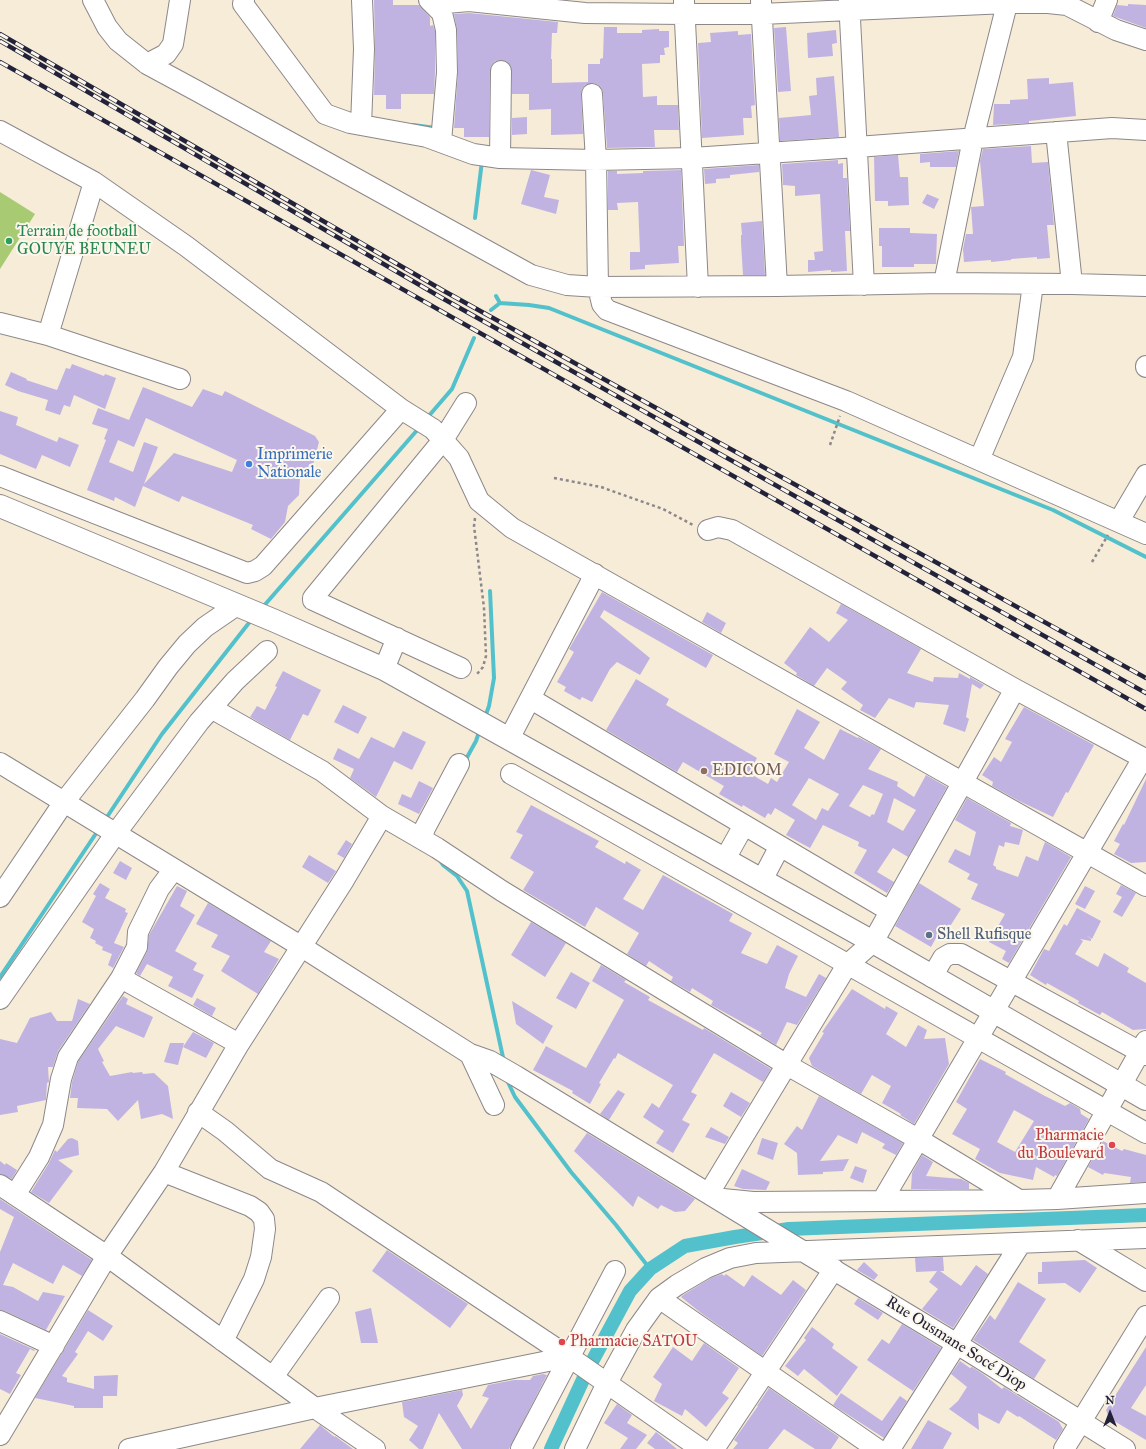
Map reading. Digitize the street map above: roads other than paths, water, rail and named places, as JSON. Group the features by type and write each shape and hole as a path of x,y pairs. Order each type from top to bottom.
{"highway":[{"path":"0,506 275,620 384,669 873,942 1146,1100"}],"street":[{"path":"93,0 107,27 118,41 147,64 531,275 567,285 598,287 698,287 864,285 944,282 1146,286"},
{"path":"147,64 166,54 173,44 180,0"},
{"path":"244,0 244,4 325,114 350,123 427,137 473,154 500,158 596,160 692,158 1112,128 1146,130"},
{"path":"361,125 364,49 362,0"},
{"path":"1098,22 1106,0"},
{"path":"431,2 468,1 585,13 684,7 1008,2 1048,3 1067,5 1116,30 1146,40"},
{"path":"431,2 442,13 447,38 441,142"},
{"path":"944,282 973,138 1008,2"},
{"path":"849,5 864,285"},
{"path":"684,7 698,287"},
{"path":"761,7 778,286"},
{"path":"500,158 502,71"},
{"path":"592,94 596,160 598,287 602,304 607,310 846,401 979,460 1115,525 1146,534"},
{"path":"0,131 94,182 186,246 407,413 438,434 459,458 479,501 512,528 1146,886"},
{"path":"1056,132 1072,284"},
{"path":"48,335 94,182"},
{"path":"979,460 1023,357 1033,284"},
{"path":"0,323 48,335 180,379"},
{"path":"461,668 313,600 313,596 438,434 466,403"},
{"path":"0,476 247,573 255,571 263,566 407,413"},
{"path":"1115,525 1146,475"},
{"path":"708,530 718,527 732,530 1015,689 1143,758 882,1201"},
{"path":"502,735 531,699 595,574"},
{"path":"0,897 64,802 187,644 205,627 242,607"},
{"path":"384,669 397,638"},
{"path":"0,999 112,830 211,708 267,651"},
{"path":"1015,689 873,942 847,965 787,1064 720,1200 753,1202 1019,1200 1057,1199 1146,1192"},
{"path":"531,699 890,911"},
{"path":"211,708 322,771 382,816 502,891 787,1064 1019,1200"},
{"name":"Rue Ousmane Socé Diop","path":"0,763 302,947 470,1054 490,1061 516,1076 957,1344 1125,1449"},
{"path":"421,839 425,828 459,764"},
{"path":"511,774 1146,1133"},
{"path":"0,1435 107,1256 164,1172 239,1044 302,947 382,816"},
{"path":"725,859 744,825"},
{"path":"762,880 780,846"},
{"path":"174,869 159,890 138,932 137,947 121,978 68,1057 61,1079 53,1125 39,1157 8,1190 107,1256 315,1408 375,1449"},
{"path":"932,976 942,958 950,954 961,954 1144,1050 1121,1085 1057,1199"},
{"path":"121,978 239,1044"},
{"path":"470,1054 494,1105"},
{"path":"198,1112 225,1131 270,1169 321,1192 606,1382 701,1449"},
{"path":"164,1172 250,1206 259,1212 264,1220 265,1229 261,1257 254,1279 223,1341"},
{"path":"575,1449 606,1382 636,1330 659,1298 676,1285 706,1268 730,1258 756,1253 1146,1238"},
{"path":"1078,1240 1146,1281"},
{"path":"890,1449 1022,1243"},
{"path":"714,1449 834,1269"},
{"path":"521,1449 573,1360 615,1271"},
{"path":"273,1377 329,1298"},
{"path":"659,1298 877,1449"},
{"path":"1064,1449 1146,1316"},
{"path":"0,1321 54,1346"},
{"path":"129,1449 315,1408 573,1360"}],"waterway":[{"path":"413,125 436,128"},
{"path":"475,218 482,161"},
{"path":"496,296 500,303"},
{"path":"491,310 500,303 549,308 1053,510 1146,557"},
{"path":"427,418 452,389 474,338"},
{"path":"262,608 419,428"},
{"path":"485,717 489,706 494,678 490,591"},
{"path":"105,820 162,734 252,619"},
{"path":"465,761 476,741 480,729"},
{"path":"0,977 99,829"},
{"path":"439,859 443,865 457,876 467,891 504,1062"},
{"path":"506,1078 515,1097 571,1172 616,1225 650,1269"},
{"path":"551,1449 587,1371 630,1291 650,1269 685,1246 789,1229 1146,1215"}],"railway":[{"path":"0,34 444,291 1146,678"},
{"path":"0,41 442,298 1146,693"},
{"path":"0,62 1146,709"}],"place":[{"name":"Terrain de football GOUYE BEUNEU","path":"9,241"},
{"name":"Imprimerie Nationale","path":"249,464"},
{"name":"EDICOM","path":"704,771"},
{"name":"Shell Rufisque","path":"929,935"},
{"name":"Pharmacie du Boulevard","path":"1112,1145"},
{"name":"Pharmacie SATOU","path":"562,1342"}]}
